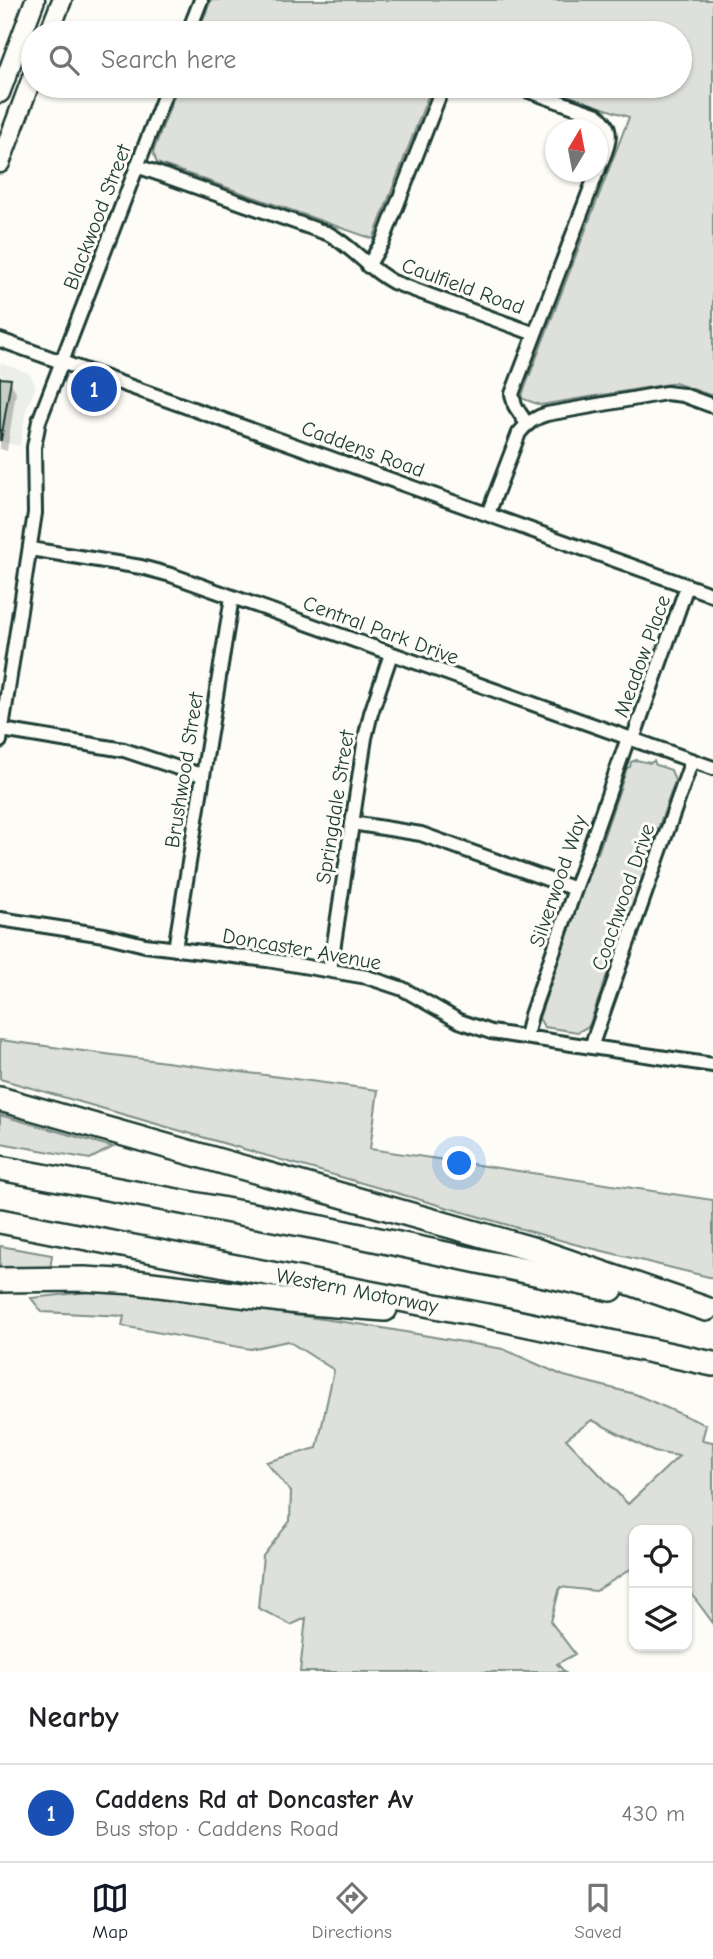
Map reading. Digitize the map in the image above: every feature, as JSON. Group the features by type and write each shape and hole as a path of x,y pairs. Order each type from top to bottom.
{"highway":[{"path":"0,1099 532,1249 710,1309"},
{"path":"0,1168 322,1228 710,1309"},
{"name":"Western Motorway","path":"0,1222 497,1318 713,1364"},
{"path":"0,1280 84,1279 135,1282 298,1302 497,1318"}],"main road":[{"path":"28,21 36,0"},
{"path":"54,21 62,0"},
{"path":"0,93 21,39"},
{"path":"0,163 24,98"}],"street":[{"path":"193,21 201,0"},
{"name":"Blackwood Street","path":"61,361 163,98"},
{"path":"368,265 383,241 438,98"},
{"path":"548,98 601,119"},
{"name":"Caulfield Road","path":"137,166 329,234 347,245 375,272 393,282 535,334 512,394 515,406 527,424"},
{"path":"535,334 593,182"},
{"name":"Caddens Road","path":"0,340 713,595"},
{"path":"61,361 42,412 36,439 36,504 1,736 124,750 203,775"},
{"path":"488,514 517,439 527,424 547,414 666,393 683,395 713,405"},
{"name":"Central Park Drive","path":"30,549 151,569 713,768"},
{"name":"Meadow Place","path":"631,738 687,586"},
{"name":"Brushwood Street","path":"175,949 232,597"},
{"name":"Springdale Street","path":"330,970 368,724 391,654"},
{"name":"Silverwood Way","path":"526,1037 531,1015 575,889 631,738"},
{"name":"Coachwood Drive","path":"591,1047 692,760"},
{"path":"352,823 421,834 575,889"},
{"name":"Doncaster Avenue","path":"0,919 104,935 136,943 368,977 392,985 444,1014 476,1027 713,1065"}],"shaded area":[{"path":"211,0 713,0 713,396 675,383 540,405 521,398 604,182 608,182 608,172 629,117 575,98 692,98 692,21 203,21"},
{"path":"173,98 427,98 373,239 157,163 153,152"},
{"path":"0,363 30,374 36,386 26,410 20,446 0,442"},
{"path":"636,760 650,763 654,761 656,765 671,770 675,781 644,868 648,869 627,932 621,935 589,1026 578,1032 544,1027 539,1018 570,929 568,923 591,856 598,853 627,768"},
{"path":"0,1040 378,1090 370,1149 713,1200 713,1278 574,1244 0,1079"},
{"path":"0,1115 113,1147 90,1159 0,1143"},
{"path":"0,1246 52,1255 50,1270 0,1270"},
{"path":"97,1291 365,1325 503,1349 564,1376 635,1394 706,1425 702,1440 713,1442 713,1623 692,1595 692,1525 629,1525 629,1570 596,1591 560,1587 551,1622 575,1654 557,1664 565,1672 300,1672 306,1618 291,1625 258,1608 263,1556 290,1521 291,1492 266,1462 317,1448 334,1370 288,1341 250,1349 122,1326 124,1316 42,1312 31,1298","holes":["592,1420 654,1452 679,1456 628,1504 566,1439"]}],"building":[{"path":"0,378 11,379 1,440 0,440"}],"place":[{"name":"Caddens Rd at Doncaster Av","path":"94,389"}]}
